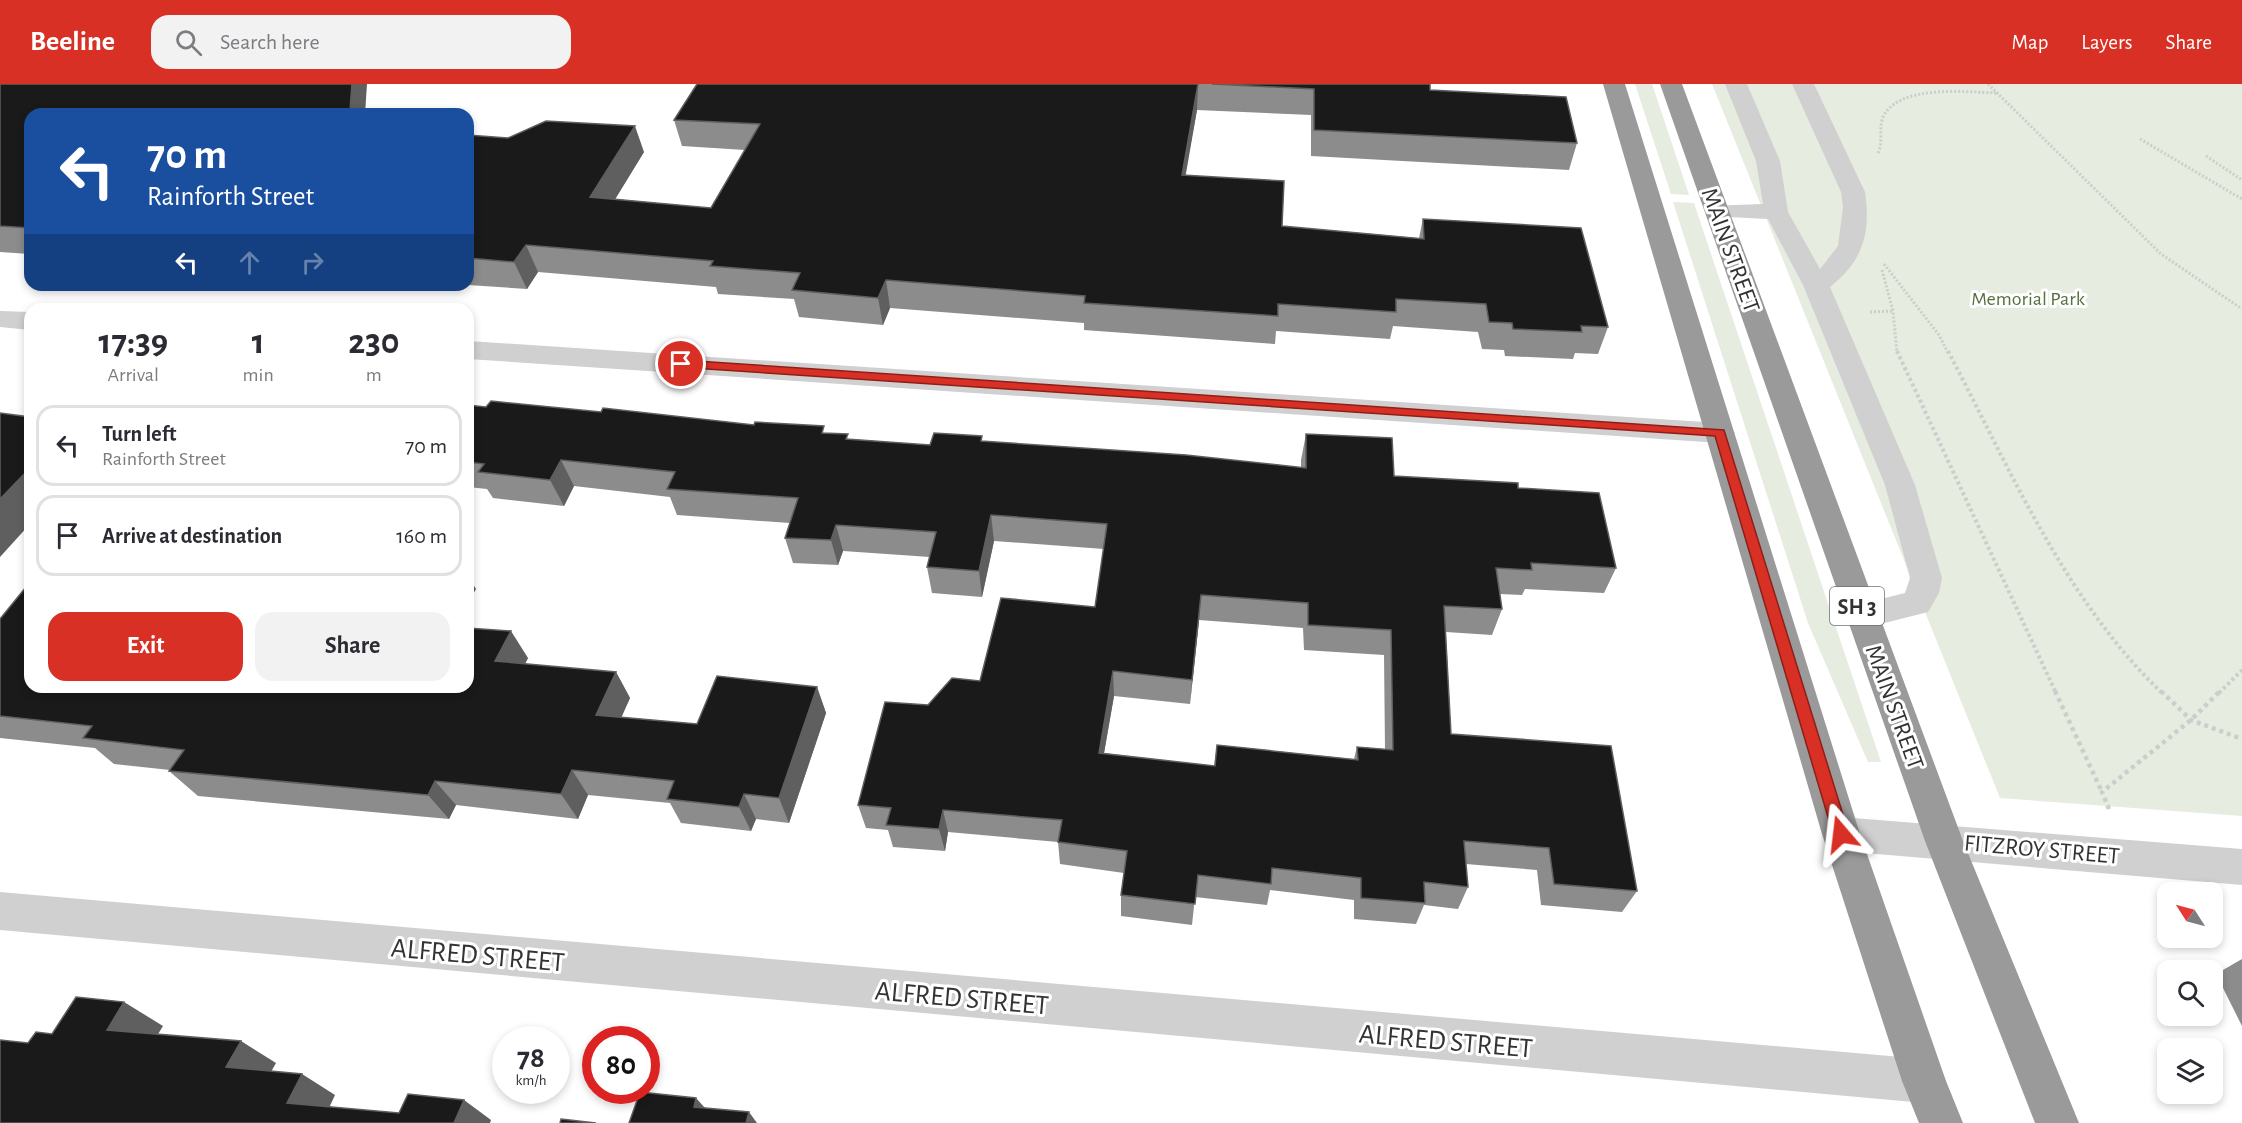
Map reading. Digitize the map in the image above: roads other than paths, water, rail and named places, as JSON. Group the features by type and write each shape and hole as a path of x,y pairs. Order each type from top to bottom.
{"highway":[{"path":"1614,84 1841,834 1924,1081 1941,1123"},
{"name":"MAIN STREET","path":"1671,84 1944,841 2057,1123"}],"street":[{"path":"1736,84 1768,161 1776,212 1816,285 1900,485 1926,579 1923,593 1916,603 1861,616"},
{"path":"1803,84 1846,174 1853,192 1855,207 1851,247 1830,274 1816,285"},
{"path":"1717,211 1776,212"},
{"path":"0,319 24,321"},
{"path":"474,350 1720,433"},
{"name":"FITZROY STREET","path":"1841,834 2242,867"},
{"name":"ALFRED STREET","path":"0,911 1924,1081"}],"park label":[{"name":"Memorial Park","path":"2028,298"}]}
